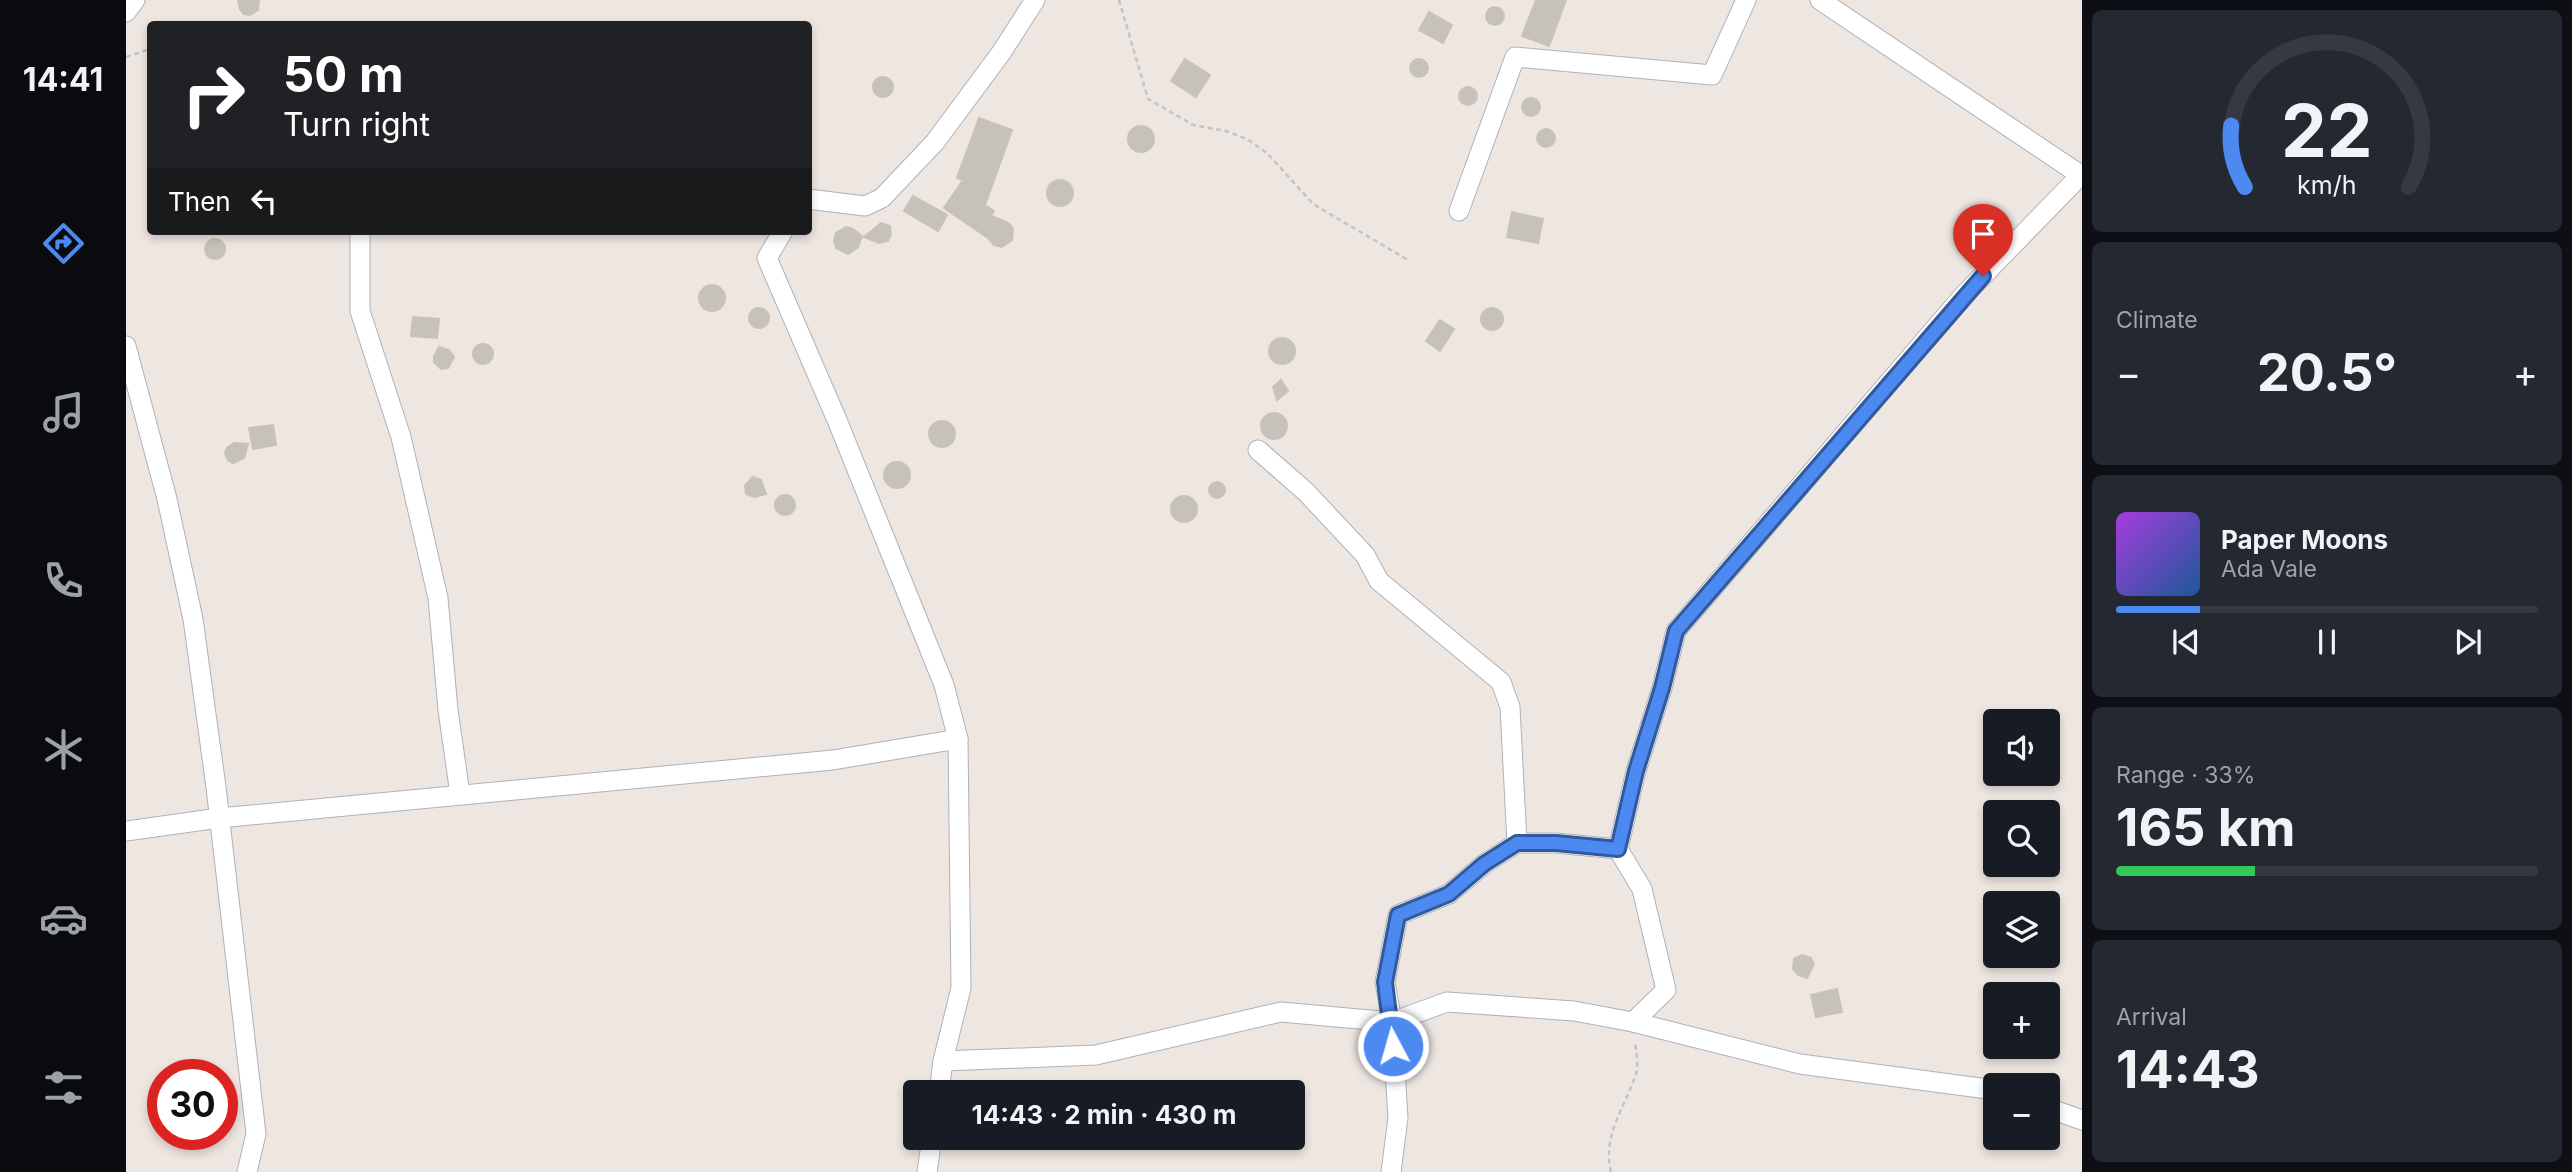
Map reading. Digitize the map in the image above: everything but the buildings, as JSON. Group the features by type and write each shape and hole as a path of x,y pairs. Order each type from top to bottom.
{"street":[{"path":"126,12 135,0"},
{"path":"812,199 865,206 882,198 935,142 1001,52 1035,0"},
{"path":"1459,211 1515,57 1712,75 1746,0"},
{"path":"1633,1022 1666,990 1642,889 1618,849 1636,771 1662,688 1676,631 1964,296 2081,176 1820,0"},
{"path":"360,235 360,311 401,437 438,598 448,710 460,794"},
{"path":"781,235 767,258 837,420 944,685 958,739 961,988 941,1080"},
{"path":"126,346 166,499 193,619 256,1134 247,1172"},
{"path":"1258,450 1306,492 1365,555 1379,581 1501,682 1510,707 1517,843"},
{"path":"126,831 219,818 833,760 958,739"},
{"path":"1391,1172 1398,1118 1392,1022 1385,982 1398,915 1449,894 1484,864 1517,843 1556,843 1618,849"},
{"path":"943,1061 1096,1055 1281,1012 1392,1022 1447,1002 1574,1011 1633,1022 1800,1064 1983,1088"},
{"path":"2060,1112 2082,1120"},
{"path":"927,1172 930,1150"}],"path":[{"path":"1119,0 1148,99 1194,125 1226,131 1247,139 1267,153 1313,204 1408,260"},
{"path":"126,57 147,49"},
{"path":"1611,1172 1607,1154 1620,1109 1637,1071 1633,1022"}],"route":[{"path":"1393,1046 1385,982 1398,915 1449,894 1484,864 1517,843 1556,843 1618,849 1636,771 1662,688 1676,631 1983,276"}]}
